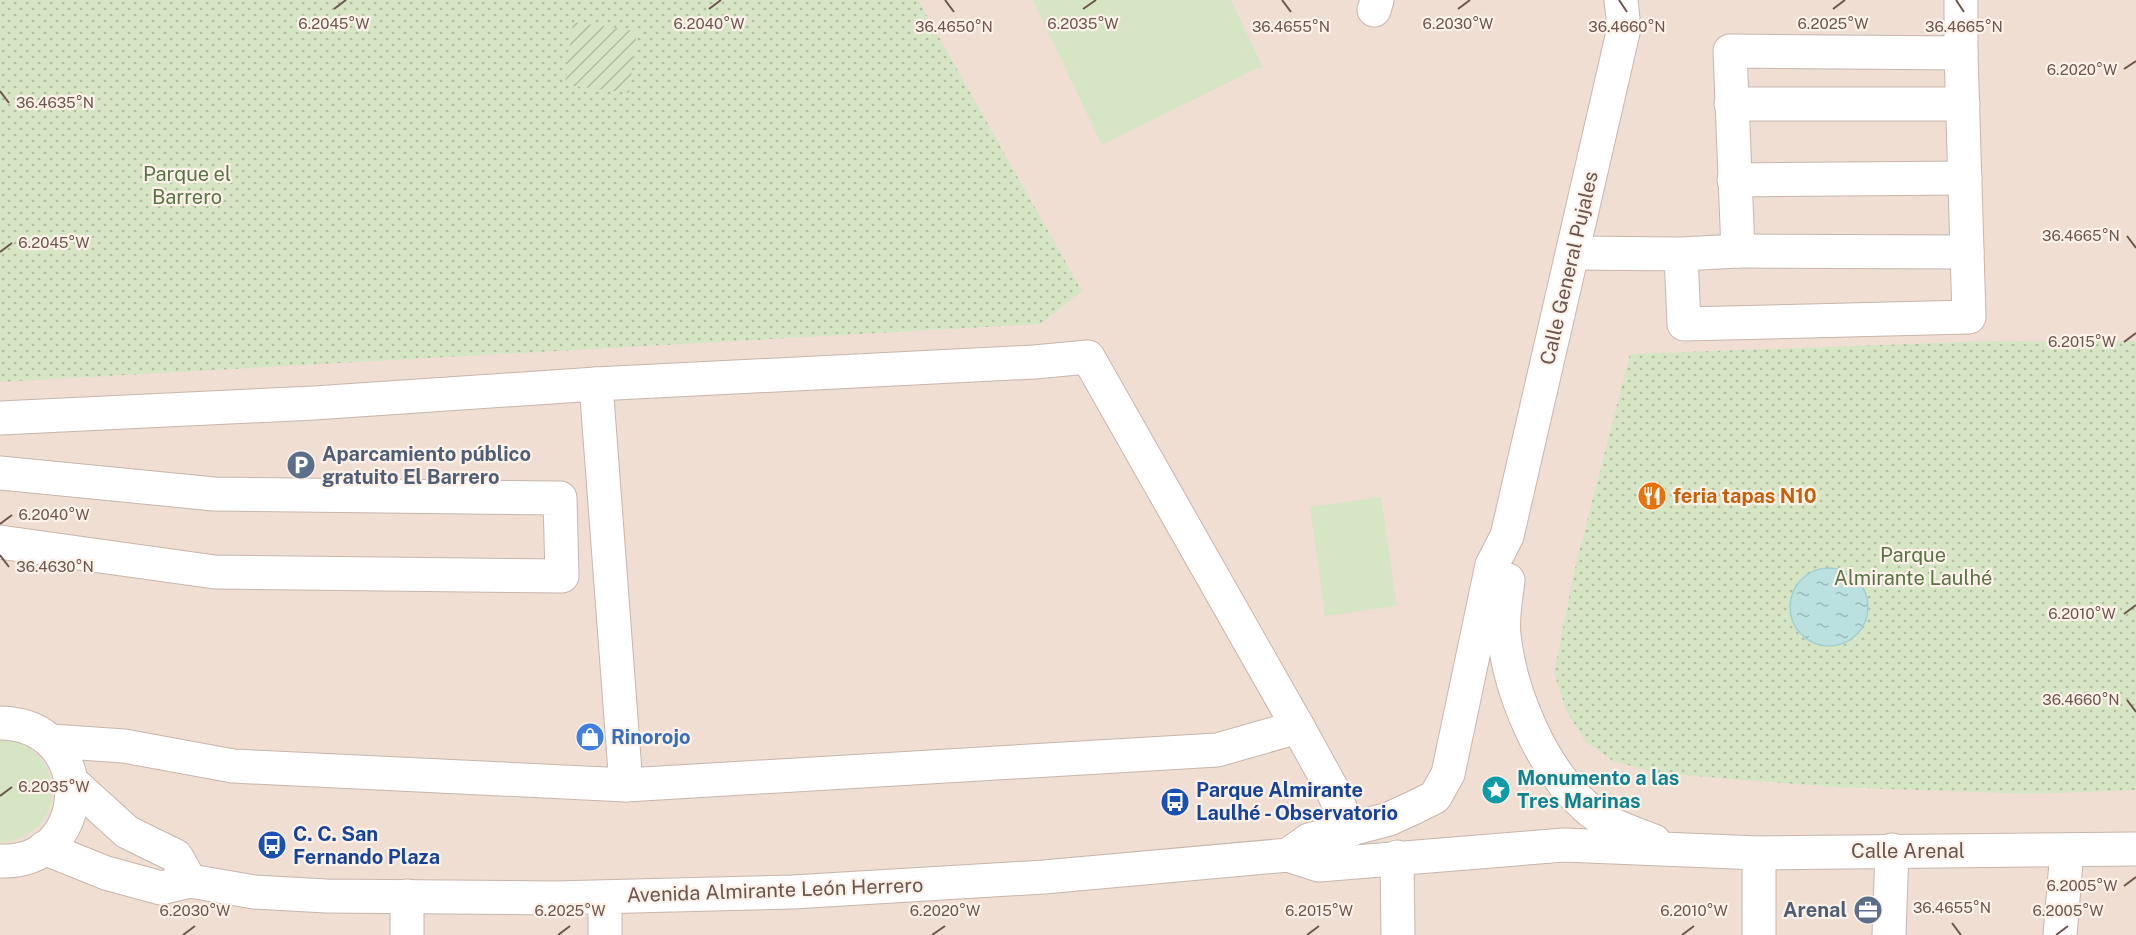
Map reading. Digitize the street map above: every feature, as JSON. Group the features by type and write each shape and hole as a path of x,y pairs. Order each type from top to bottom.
{"street":[{"path":"1623,14 1643,0"},
{"path":"1681,254 1684,324 1969,317 1961,0"},
{"name":"Calle General Pujales","path":"1507,536 1573,253 1623,14"},
{"path":"1738,251 1730,51 1961,53"},
{"path":"1731,104 1963,104"},
{"path":"1734,180 1965,178"},
{"path":"1573,253 1967,252"},
{"path":"0,418 302,404 596,384 1088,357 1298,727 1331,787 1350,830"},
{"path":"596,384 626,785"},
{"path":"0,473 214,494 560,498 562,576 214,572 0,542"},
{"path":"561,505 605,503"},
{"path":"1507,536 1509,573 1503,616 1504,635 1510,665 1527,722 1544,754 1563,782 1585,806 1599,816 1638,835 1679,850"},
{"name":"Avenida Almirante León Herrero","path":"1288,855 1309,840 1389,819 1435,796 1443,785 1448,774 1492,565 1507,536"},
{"path":"0,723 13,723 31,729 51,741 65,760 72,782 72,801 67,819 58,835 44,848 24,858 0,861"},
{"path":"51,741 124,746 233,766 626,785 1217,750 1298,727"},
{"path":"44,848 106,873 161,888 190,881 176,856 127,832 72,782"},
{"name":"Avenida Almirante León Herrero","path":"190,881 254,892 326,896 605,897 793,892 1044,877 1288,855 1319,865 1564,845 1679,850"},
{"name":"Calle Arenal","path":"1679,850 1759,853 2136,849"},
{"path":"1889,935 1892,850"},
{"path":"2060,935 2067,850"},
{"path":"1759,853 1759,935"},
{"path":"1397,857 1398,935"},
{"path":"407,896 407,935"},
{"path":"605,897 605,935"}],"shaded area":[{"path":"0,0 2136,0 2136,935 0,935"}],"green space":[{"name":"Parque el Barrero","path":"0,0 918,0 1082,291 1041,324 0,382"},
{"path":"1033,0 1231,0 1263,68 1258,68 1102,145"},
{"path":"573,22 637,31 629,93 565,85"},
{"name":"Parque Almirante Laulhé","path":"1991,341 2136,341 2136,790 2032,794 1833,787 1658,773 1613,761 1585,741 1567,712 1554,673 1574,572 1630,354"},
{"path":"1381,497 1397,606 1325,616 1310,507"},
{"path":"0,740 17,742 31,749 42,761 49,775 52,790 50,806 43,820 24,836 4,842 0,842"}],"water":[{"path":"1829,568 1844,571 1861,585 1868,607 1865,622 1851,639 1829,646 1814,643 1797,629 1790,607 1793,592 1807,575"}],"place":[{"name":"Aparcamiento público gratuito El Barrero","path":"301,465"},
{"name":"feria tapas N10","path":"1652,496"},
{"name":"Rinorojo","path":"590,737"},
{"name":"Monumento a las Tres Marinas","path":"1496,790"},
{"name":"Parque Almirante Laulhé - Observatorio","path":"1175,802"},
{"name":"C. C. San Fernando Plaza","path":"272,845"},
{"name":"Arenal","path":"1868,910"}]}
